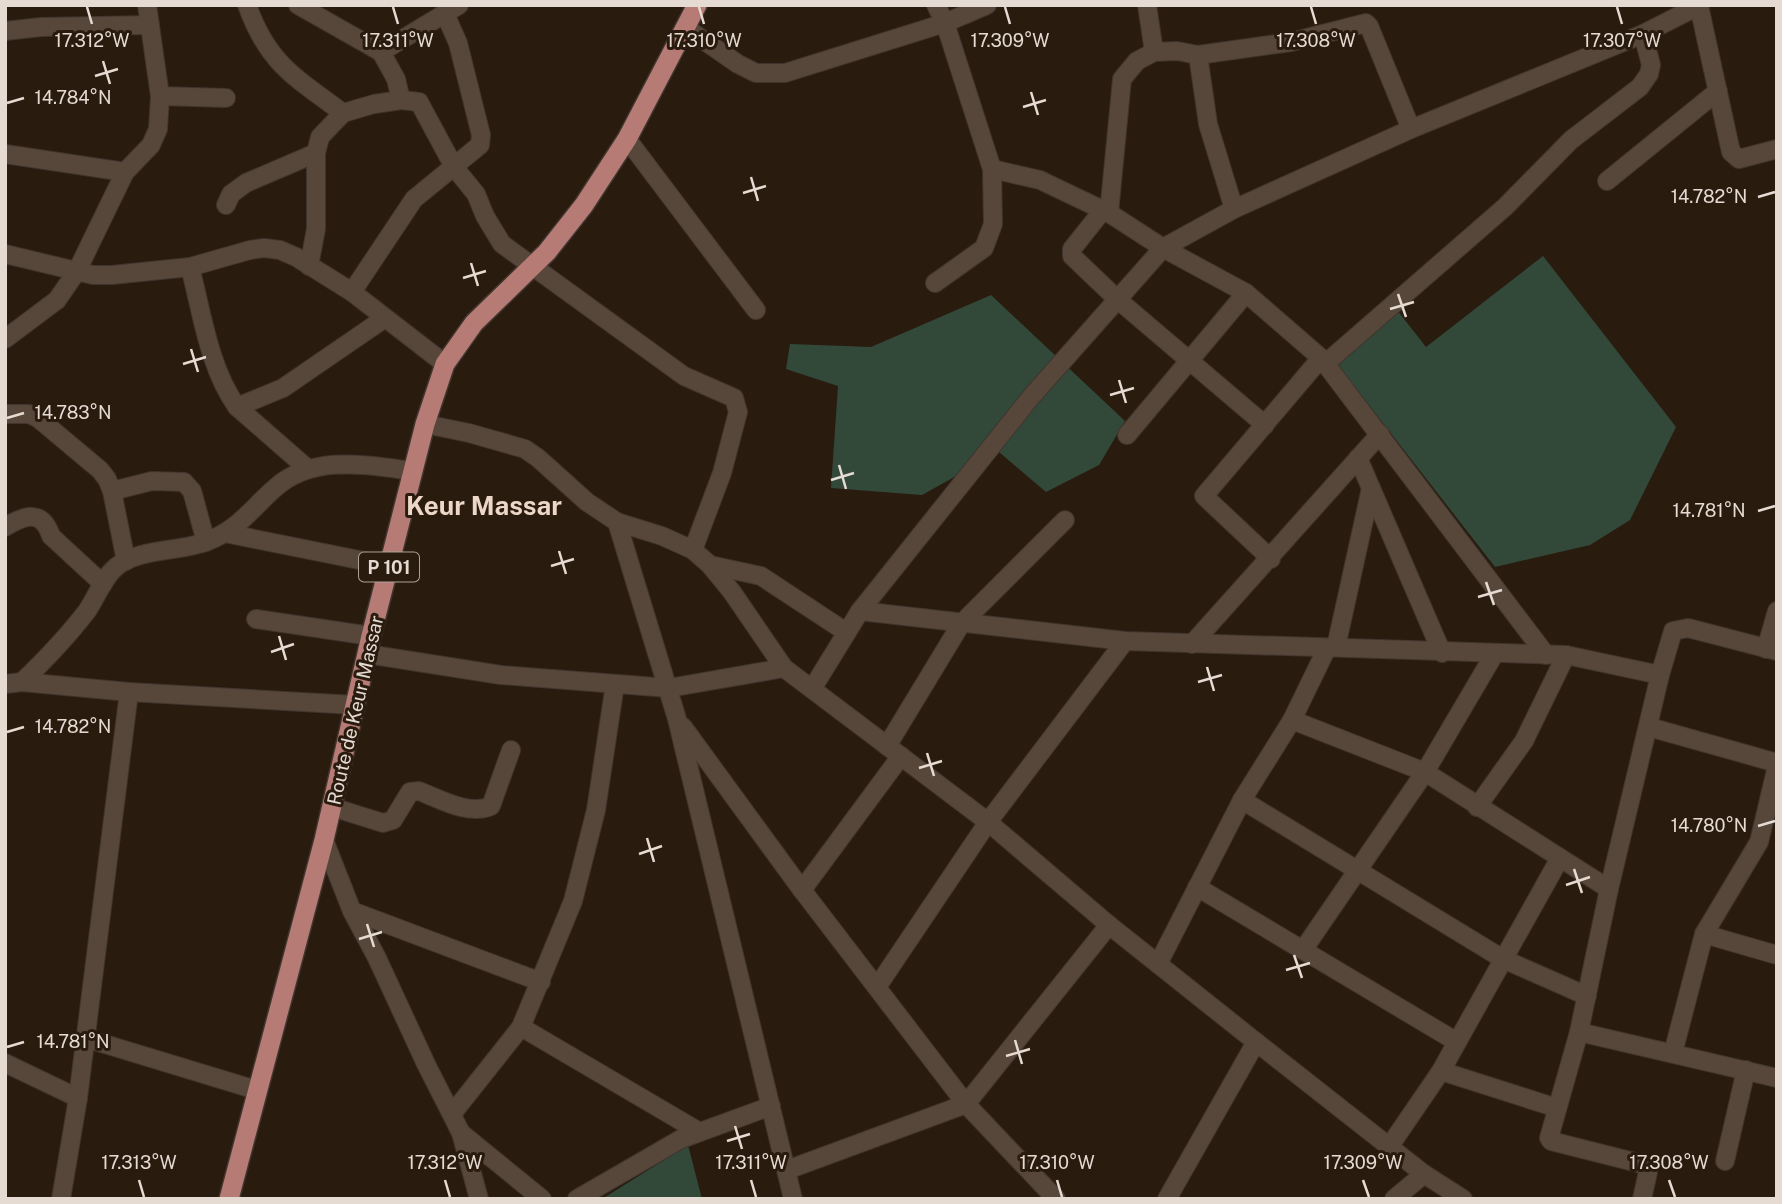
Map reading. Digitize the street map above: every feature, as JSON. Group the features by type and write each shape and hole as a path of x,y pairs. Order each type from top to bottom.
{"main road":[{"name":"Route de Keur Massar","path":"229,1199 324,840 369,645 425,424 444,364 474,323 556,243 584,205 627,139 697,5"}],"street":[{"path":"5,339 57,300 77,271 125,172 151,145 158,129 160,96 147,5"},
{"path":"247,5 256,31 275,59 291,75 344,113"},
{"path":"298,5 381,52 396,79 401,100"},
{"path":"935,283 984,248 993,223 992,169 945,23 936,5"},
{"path":"686,28 738,64 756,73 785,73 945,23 987,5"},
{"path":"1147,5 1154,52"},
{"path":"812,689 860,611 1031,397 1163,248 1234,209 1411,129 1643,34 1699,6 1731,152 1739,159 1777,149"},
{"path":"352,292 414,199 480,145 481,135 452,10 381,52"},
{"path":"1265,425 1117,299 1072,256 1072,249 1106,212 1122,79 1137,61 1154,52 1177,51 1198,55 1291,42 1363,14 1411,129"},
{"path":"5,31 41,27 150,25"},
{"path":"1271,559 1203,496 1324,361 1505,208 1571,140 1640,87 1651,65 1643,34"},
{"path":"1198,55 1208,124 1234,209"},
{"path":"1607,181 1718,91"},
{"path":"160,96 226,98"},
{"path":"309,266 316,219 316,153 320,137 344,113 401,100 419,102 454,167 477,194 485,216 502,244 684,376 734,398 738,412 722,473 693,550"},
{"path":"627,139 756,310"},
{"path":"226,205 231,194 246,183 316,153"},
{"path":"5,154 125,172"},
{"path":"992,169 1040,180 1106,212 1163,248 1246,293 1324,361 1546,655"},
{"path":"5,254 93,275 113,275 190,267 250,250 280,250 352,292 444,364"},
{"path":"190,267 221,378 237,407 308,469"},
{"path":"1127,435 1246,293"},
{"path":"237,407 284,388 386,318"},
{"path":"5,414 29,414 38,418 100,470 112,491 127,561"},
{"path":"425,424 525,449 587,502 617,522 662,536 693,550 710,565 732,592 785,668 988,822 1109,925 1389,1147 1463,1199"},
{"path":"1192,644 1380,435"},
{"path":"1358,458 1442,653"},
{"path":"14,683 57,649 88,609 109,573 120,564 206,542 225,533 247,518 288,478 308,469 326,464 413,471"},
{"path":"112,491 152,481 184,482 192,491 206,542"},
{"path":"1158,964 1242,800 1292,720 1331,648 1371,488"},
{"path":"5,527 20,518 34,516 47,524 51,536 103,584"},
{"path":"802,890 894,751 961,624 1065,520"},
{"path":"617,522 669,688 793,1199"},
{"path":"225,533 389,566"},
{"path":"710,565 761,576 846,632"},
{"path":"860,611 1125,641 1566,655 1660,675"},
{"path":"1642,1199 1648,1172 1643,1164 1549,1140 1579,1032 1609,889 1673,631 1688,628 1772,650 1777,611"},
{"path":"256,619 501,674 669,688 785,668"},
{"path":"877,987 988,822 1125,641"},
{"path":"1303,950 1425,772 1495,653"},
{"path":"1476,807 1524,741 1566,655"},
{"path":"14,683 355,705"},
{"path":"452,1114 521,1027 573,901 596,810 615,684"},
{"path":"61,1199 78,1098 129,692"},
{"path":"677,719 802,890 966,1104 1056,1199"},
{"path":"1292,720 1425,772 1476,807 1609,889"},
{"path":"1649,727 1777,765 1759,842 1704,934 1673,1053"},
{"path":"332,807 383,823 393,820 410,792 419,791 470,809 482,810 491,806 511,751"},
{"path":"1242,800 1503,959 1587,996"},
{"path":"324,840 352,911 461,1133 479,1199"},
{"path":"1389,1147 1440,1071 1560,858"},
{"path":"1197,887 1457,1042"},
{"path":"352,911 541,982"},
{"path":"787,1170 966,1104 1109,925"},
{"path":"1704,934 1777,955"},
{"path":"521,1027 698,1131"},
{"path":"1579,1032 1777,1078"},
{"path":"85,1038 256,1090"},
{"path":"1167,1199 1256,1042"},
{"path":"5,1063 78,1098"},
{"path":"1725,1161 1746,1070"},
{"path":"1440,1071 1557,1108"},
{"path":"577,1199 698,1131 771,1106"},
{"path":"461,1133 542,1199"},
{"path":"1394,1199 1424,1174"}],"green space":[{"path":"1543,256 1676,427 1630,520 1590,545 1495,567 1333,359 1397,310 1426,347"},
{"path":"991,295 1125,421 1099,465 1046,492 999,452 922,495 831,488 838,386 786,369 790,344 871,347"},
{"path":"688,1145 702,1199 602,1199"}],"district":[{"name":"Keur Massar","path":"484,505"}]}
